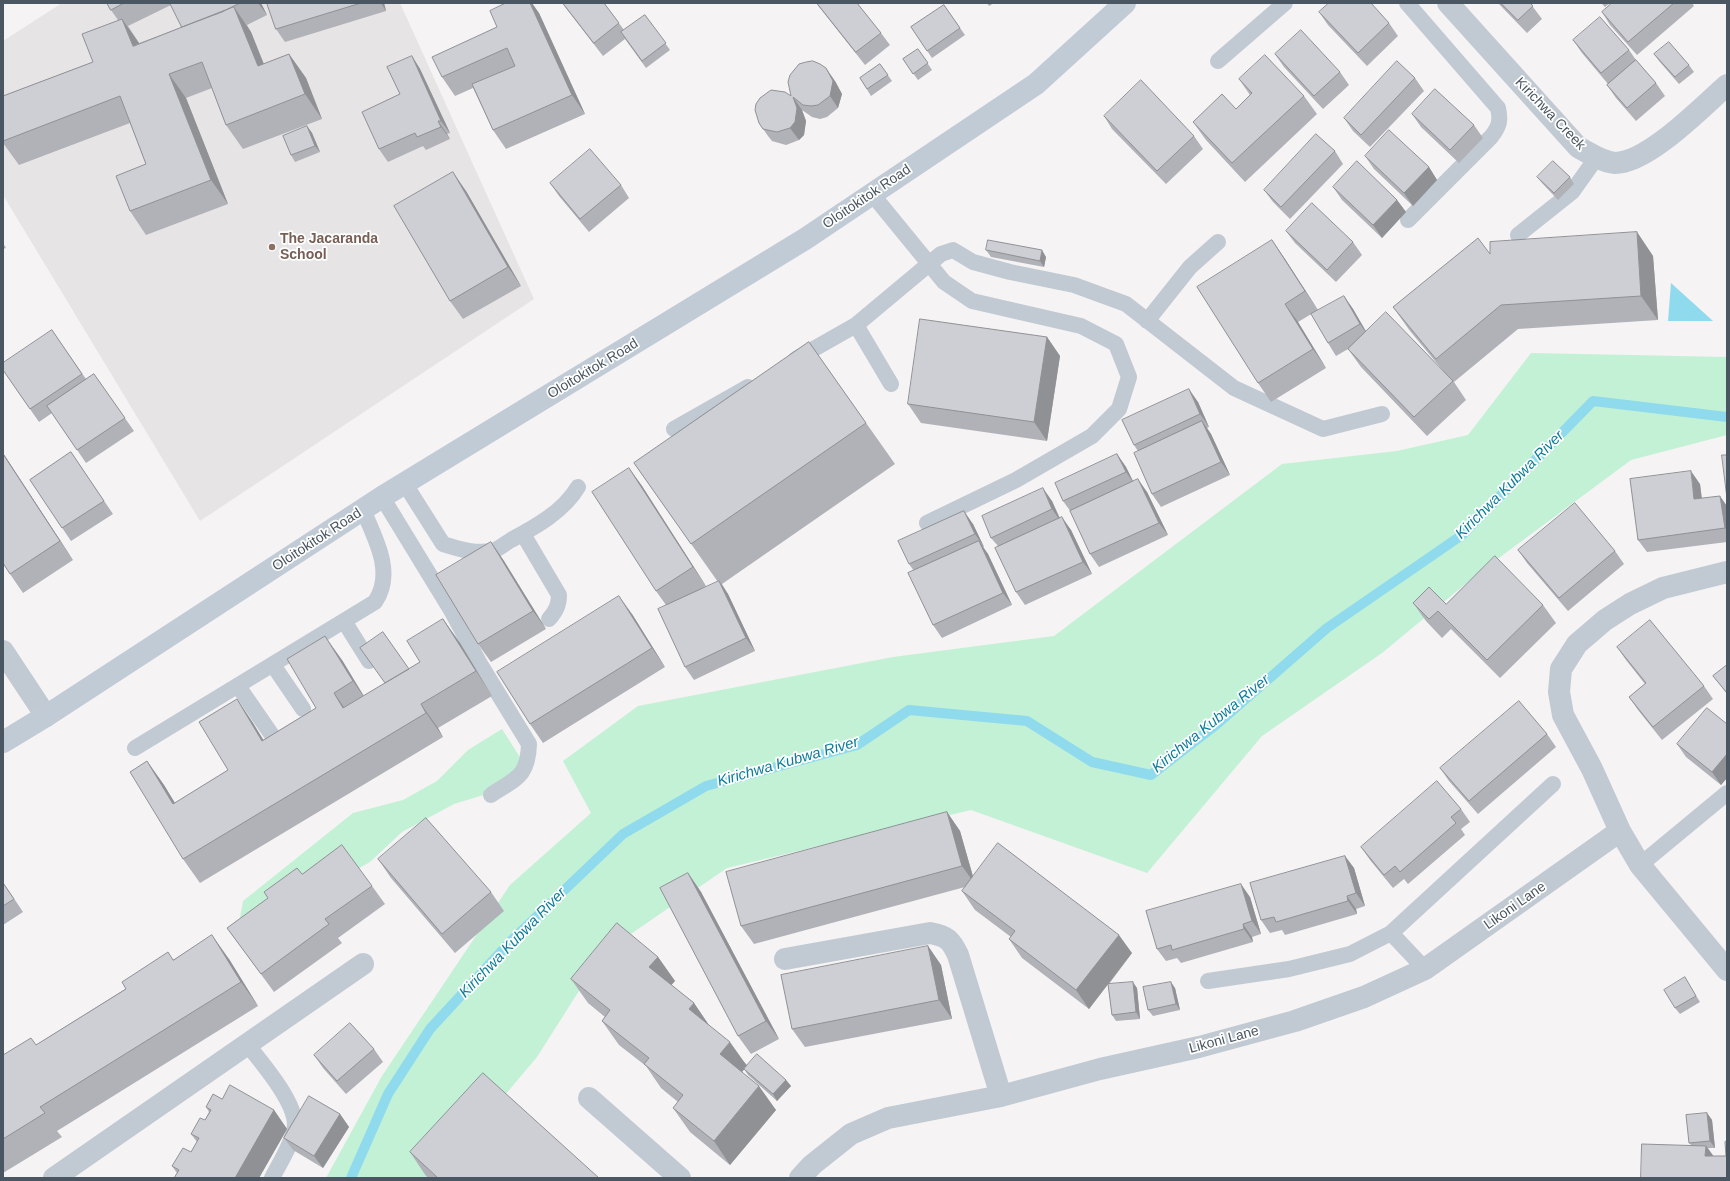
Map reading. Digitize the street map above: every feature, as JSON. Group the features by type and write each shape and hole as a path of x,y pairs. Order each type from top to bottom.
{"main road":[{"name":"Oloitokitok Road","path":"3,742 46,716 382,498 805,239 1036,84 1125,3"}],"street":[{"name":"Kirichwa Creek","path":"1448,3 1578,147 1596,158 1614,163 1631,161 1675,131 1727,84"},
{"path":"1727,572 1663,588 1630,604 1605,620 1577,644 1561,669 1560,692 1563,715 1592,769 1620,831 1640,865 1727,970"},
{"path":"3,651 46,716"},
{"name":"Likoni Lane","path":"800,1178 812,1165 851,1134 888,1118 1001,1096 1100,1069 1199,1047 1295,1021 1364,997 1425,969 1620,831"},
{"path":"785,959 930,932 944,936 952,943 958,956 1001,1096"},
{"path":"54,1178 363,964"},
{"path":"589,1098 680,1178"}],"lane":[{"path":"1218,61 1285,3"},
{"path":"1407,3 1498,108 1500,117 1499,126 1491,137 1408,220"},
{"path":"1518,235 1572,192 1596,158"},
{"path":"872,194 944,282 972,301 1081,326 1116,344 1129,377 1119,409 1092,436 1016,480 927,523"},
{"path":"1147,321 1190,267 1218,242"},
{"path":"782,368 856,325 940,254 953,250 973,262 1010,272 1074,285 1126,304 1234,388 1322,429 1382,414"},
{"path":"856,325 891,384"},
{"path":"674,429 762,379"},
{"path":"405,484 443,544 470,552 494,550 523,534 550,516 571,499 578,487"},
{"path":"382,498 451,610 480,664 529,744 528,758 522,774 491,795"},
{"path":"135,748 375,602 380,594 383,579 383,567 380,548 363,510"},
{"path":"523,534 559,595 557,608 549,619"},
{"path":"344,621 369,661"},
{"path":"273,665 303,709"},
{"path":"238,686 274,738"},
{"path":"1208,981 1289,969 1350,954 1391,933 1553,784"},
{"path":"1640,865 1727,793"},
{"path":"1391,933 1425,969"},
{"path":"248,1044 288,1100 295,1125 291,1140 272,1178"}],"shaded area":[{"name":"The Jacaranda School","path":"62,3 400,3 534,299 200,521 3,195 3,41"}],"green space":[{"path":"1531,353 1727,357 1727,435 1631,460 1480,572 1382,653 1262,736 1147,873 971,810 727,868 603,953 537,1057 435,1178 326,1178 382,1076 510,885 591,813 563,761 638,706 893,657 1054,636 1282,464 1397,451 1468,435"},
{"path":"502,729 523,762 503,789 454,804 402,832 370,862 322,889 238,930 243,901 353,813 403,800 437,781 468,750"}],"water":[{"path":"1671,283 1713,321 1668,321"}],"building":[{"path":"107,3 124,3 111,10"},
{"path":"170,3 240,3 222,12 182,27"},
{"path":"267,3 361,3 276,29"},
{"path":"506,3 530,3 572,95 493,130 472,84 515,66 507,48 442,77 432,57 497,27 490,11"},
{"path":"563,3 604,3 619,23 594,43"},
{"path":"817,3 857,3 881,33 856,52"},
{"path":"1329,3 1371,3 1389,23 1358,53 1319,12"},
{"path":"1501,3 1530,3 1533,6 1518,20"},
{"path":"1612,3 1674,3 1628,42 1602,12"},
{"path":"944,5 960,28 927,51 911,27"},
{"path":"234,7 258,66 289,54 305,94 226,125 202,62 169,74 211,180 130,211 116,176 146,164 120,96 3,141 3,96 93,62 82,34 122,19 133,46"},
{"path":"645,15 666,43 642,61 621,32"},
{"path":"1600,17 1629,50 1601,73 1573,40"},
{"path":"1301,30 1340,72 1314,96 1275,54"},
{"path":"1669,42 1689,65 1675,77 1654,54"},
{"path":"918,49 928,63 913,74 903,59"},
{"path":"1265,55 1304,96 1232,163 1193,122 1222,94 1236,109 1252,93 1239,79"},
{"path":"412,56 441,121 438,121 441,127 417,137 415,133 379,149 362,112 400,94 387,67"},
{"path":"1636,60 1656,83 1627,108 1607,85"},
{"path":"813,61 826,68 833,81 830,96 818,105 811,106 803,105 793,97 797,108 795,122 790,128 777,132 763,129 759,123 755,110 756,104 760,98 771,90 785,92 791,96 788,82 790,75 799,64"},
{"path":"1397,61 1415,78 1361,135 1344,118"},
{"path":"880,64 888,75 867,89 860,78"},
{"path":"1141,80 1194,136 1157,171 1104,116"},
{"path":"1435,89 1474,125 1450,150 1412,114"},
{"path":"307,126 315,146 291,155 283,136"},
{"path":"1389,130 1429,167 1404,193 1365,156"},
{"path":"1316,134 1335,151 1281,207 1264,190"},
{"path":"590,149 621,185 580,219 550,183"},
{"path":"1357,161 1397,200 1373,225 1333,187"},
{"path":"1553,161 1570,177 1554,193 1537,177"},
{"path":"453,172 508,267 450,301 394,206"},
{"path":"1312,203 1353,242 1327,270 1286,231"},
{"path":"1637,232 1641,296 1501,305 1436,359 1393,307 1478,238 1490,254 1490,242"},
{"path":"988,240 1042,250 1040,261 986,250"},
{"path":"1272,240 1305,291 1285,304 1313,349 1258,383 1197,287"},
{"path":"1344,296 1360,324 1328,343 1311,314"},
{"path":"1386,312 1453,381 1414,417 1348,349"},
{"path":"920,319 1047,337 1034,422 908,404"},
{"path":"52,330 82,374 30,409 3,370 3,363"},
{"path":"809,342 866,423 691,544 634,463"},
{"path":"94,374 125,418 77,450 47,406"},
{"path":"1189,389 1200,414 1134,445 1122,420"},
{"path":"1202,421 1221,462 1152,494 1134,453"},
{"path":"71,452 104,501 62,528 30,480"},
{"path":"3,454 60,541 10,574 3,563"},
{"path":"1117,454 1126,472 1063,501 1055,483"},
{"path":"1722,455 1727,455 1727,498"},
{"path":"629,468 693,567 656,591 592,492"},
{"path":"1691,471 1694,499 1720,496 1725,528 1638,540 1630,479"},
{"path":"1138,479 1159,523 1090,554 1070,511"},
{"path":"1043,488 1052,509 991,538 982,516"},
{"path":"1575,503 1615,551 1559,598 1518,550"},
{"path":"964,511 975,534 909,564 898,541"},
{"path":"1062,517 1083,562 1016,592 995,548"},
{"path":"979,541 1003,593 933,625 908,573"},
{"path":"491,542 533,611 478,644 436,575"},
{"path":"1495,556 1543,605 1487,660 1438,611 1429,619 1413,603 1429,587 1446,604"},
{"path":"719,581 746,638 685,667 658,609"},
{"path":"619,596 652,648 530,724 497,672"},
{"path":"443,619 476,671 421,704 426,713 183,859 130,772 147,761 173,804 228,770 199,722 237,699 262,741 316,708 287,659 325,636 353,681 334,693 343,708 420,662 407,641"},
{"path":"1650,620 1704,686 1653,727 1629,697 1646,683 1617,647"},
{"path":"383,632 409,669 385,683 360,648"},
{"path":"1727,665 1727,693 1713,676"},
{"path":"1519,701 1547,734 1469,801 1440,768"},
{"path":"1707,708 1727,724 1727,754 1712,772 1677,744"},
{"path":"1437,781 1461,809 1451,817 1456,823 1400,872 1395,866 1384,875 1361,847"},
{"path":"947,812 962,866 741,926 726,872"},
{"path":"426,818 491,892 442,934 378,859"},
{"path":"998,843 1119,935 1076,990 1009,939 1015,931 962,891"},
{"path":"342,845 372,886 325,919 329,924 261,974 227,928 268,898 264,892 297,868 302,874"},
{"path":"1345,856 1356,893 1347,896 1348,901 1276,922 1274,917 1261,920 1250,883"},
{"path":"688,873 766,1021 738,1036 660,888"},
{"path":"3,883 14,899 3,906"},
{"path":"1241,884 1252,921 1243,924 1244,929 1172,950 1171,945 1157,949 1146,911"},
{"path":"617,923 658,957 649,967 694,1003 689,1009 730,1042 720,1054 759,1086 714,1141 673,1108 683,1095 644,1064 649,1058 602,1021 610,1010 571,979"},
{"path":"212,935 241,982 40,1107 45,1113 3,1139 3,1055 31,1038 36,1045 126,989 122,982 168,952 173,960"},
{"path":"928,946 939,1000 792,1029 781,975"},
{"path":"1685,977 1696,996 1675,1008 1664,990"},
{"path":"1133,982 1136,1012 1112,1015 1108,984"},
{"path":"1171,982 1176,1004 1148,1010 1143,987"},
{"path":"350,1023 374,1049 337,1081 314,1055"},
{"path":"757,1054 786,1080 773,1094 744,1069"},
{"path":"483,1073 599,1178 438,1178 410,1152"},
{"path":"230,1085 274,1110 235,1178 174,1178 179,1170 172,1166 183,1148 191,1152 199,1138 191,1134 200,1118 205,1120 211,1110 206,1107 213,1094 222,1099"},
{"path":"309,1096 340,1114 314,1156 284,1138"},
{"path":"1707,1113 1710,1141 1689,1143 1686,1115"},
{"path":"1727,1141 1727,1156 1726,1156 1725,1142"},
{"path":"1642,1144 1706,1146 1705,1156 1727,1156 1727,1178 1641,1178"}],"waterway":[{"name":"Kirichwa Kubwa River","path":"351,1178 388,1094 430,1029 512,940 623,834 706,786 857,745 909,710 1027,721 1092,762 1151,775 1217,724 1327,628 1462,535 1593,401 1727,417"}],"place":[{"name":"The Jacaranda School","path":"272,247"}]}
